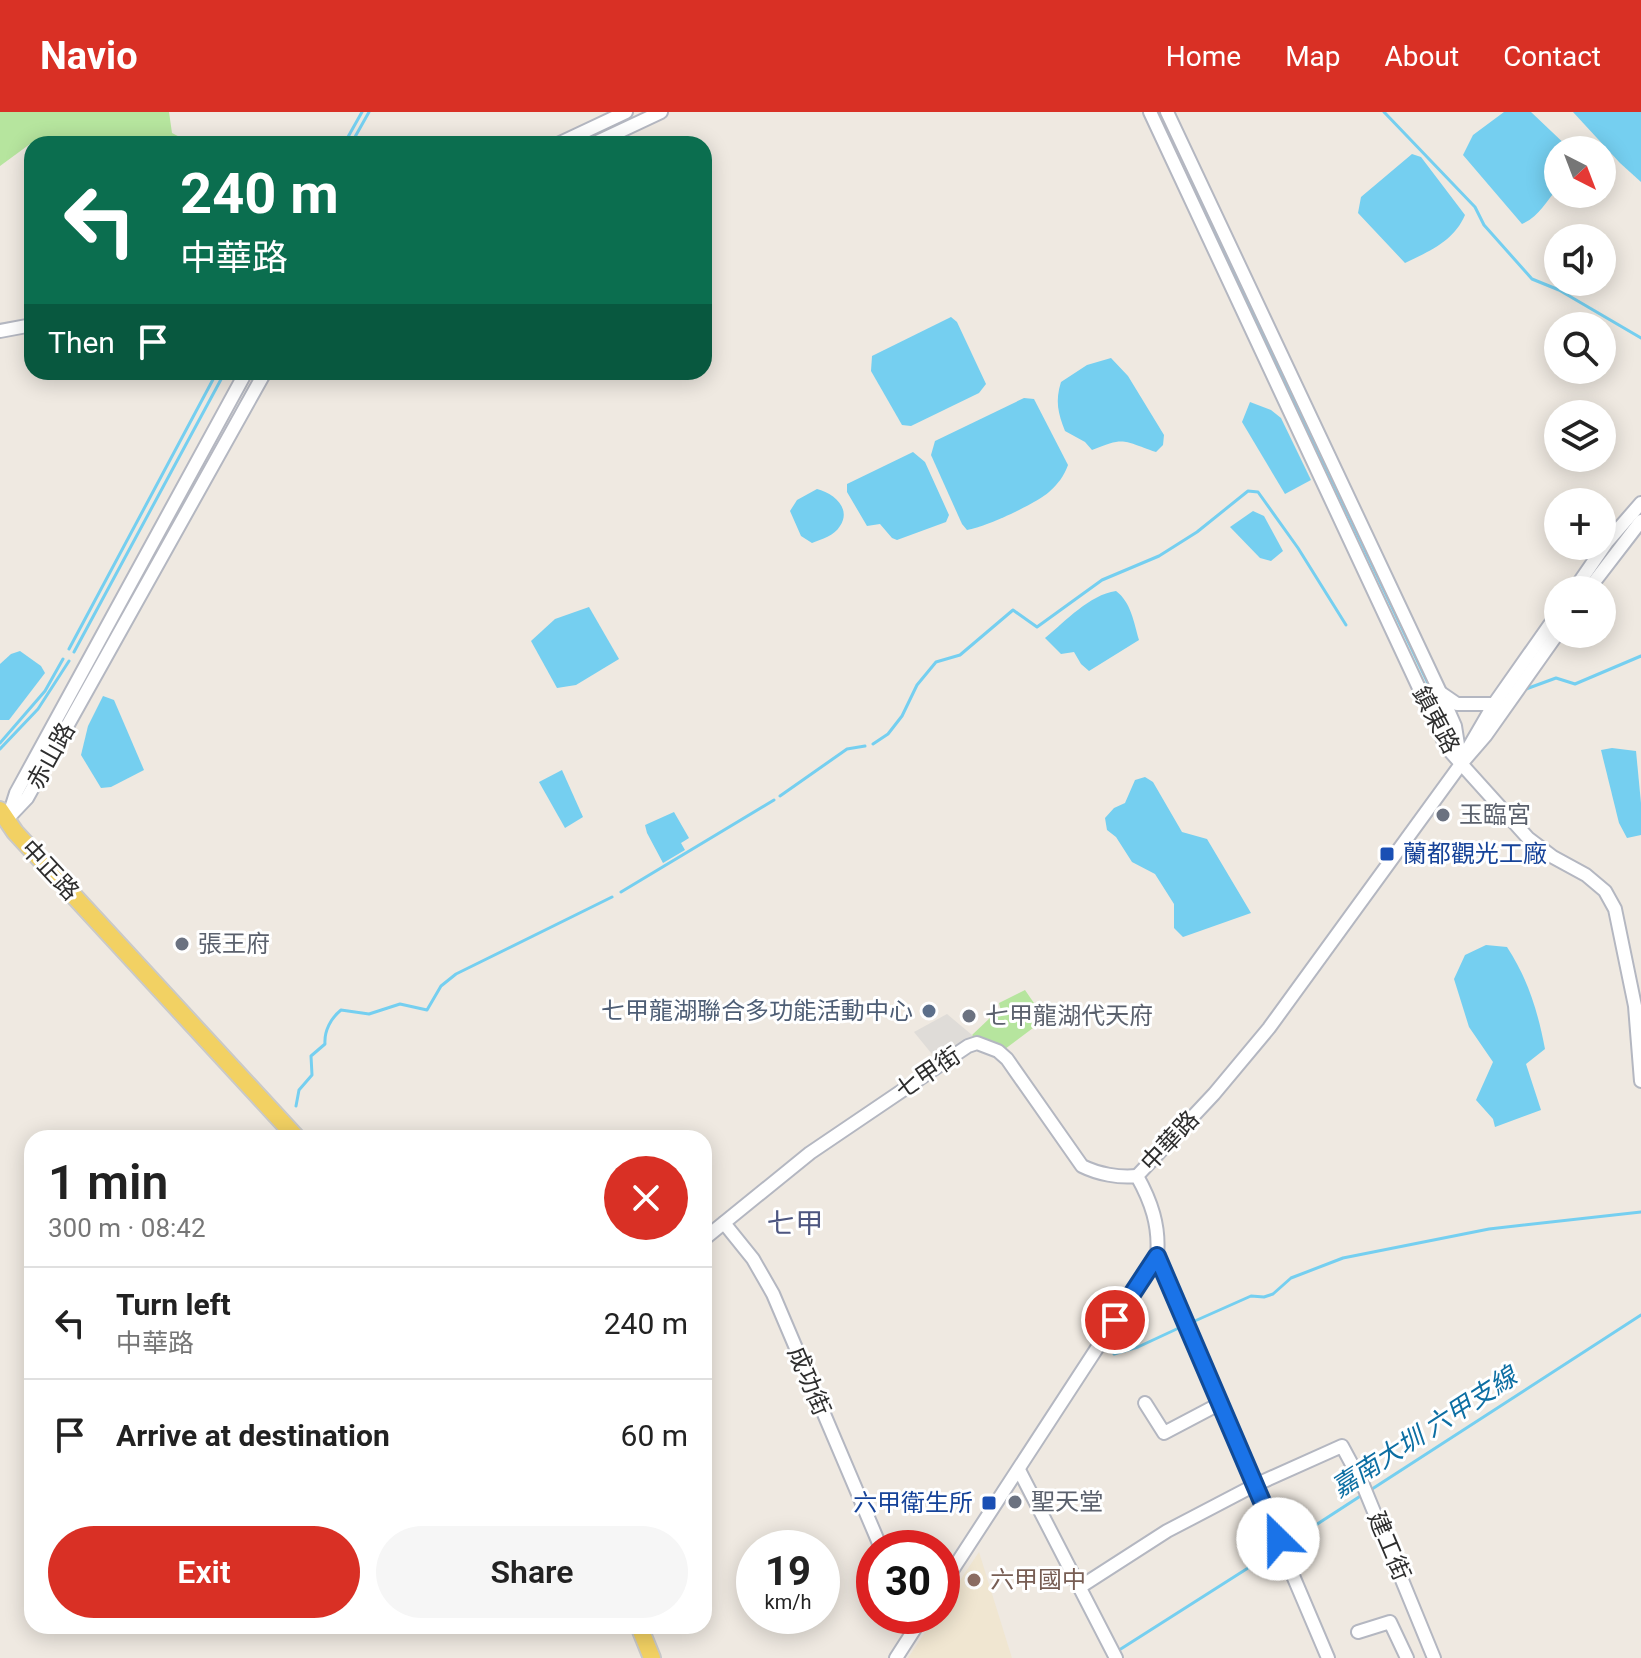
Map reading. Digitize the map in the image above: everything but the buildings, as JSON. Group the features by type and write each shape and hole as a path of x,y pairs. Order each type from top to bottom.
{"main road":[{"name":"中正路","path":"4,814 15,832 290,1130"},
{"name":"中正路","path":"4,814 39,845 303,1130"},
{"path":"633,1634 643,1658"},
{"path":"642,1634 652,1658"}],"street":[{"path":"575,136 626,112"},
{"path":"610,136 661,112"},
{"name":"鎮東路","path":"1150,112 1435,723 1447,748 1461,764"},
{"name":"鎮東路","path":"1167,112 1440,692 1455,726 1461,764"},
{"path":"0,331 24,326"},
{"name":"赤山路","path":"4,814 242,380"},
{"name":"赤山路","path":"4,814 27,798 261,380"},
{"path":"1584,576 1607,542 1641,503"},
{"path":"1599,576 1641,521"},
{"name":"中華路","path":"1461,764 1494,704 1544,633"},
{"name":"中華路","path":"1328,1658 1157,1256 1156,1224 1137,1176 1259,1040 1547,648"},
{"path":"1440,692 1457,704 1494,704"},
{"path":"1461,764 1528,838 1553,857 1586,875 1605,891 1620,927 1635,1006 1641,1081"},
{"name":"七甲街","path":"712,1233 810,1153 927,1072 977,1043 998,1051 1007,1059 1082,1166 1124,1177 1137,1176"},
{"name":"成功街","path":"724,1223 753,1259 773,1294 873,1530"},
{"path":"960,1559 1157,1256"},
{"path":"1145,1403 1164,1433 1221,1403"},
{"name":"建工街","path":"1080,1587 1167,1531 1255,1485 1342,1446 1366,1493 1434,1658"},
{"path":"1019,1470 1116,1658"},
{"path":"1358,1632 1390,1622 1407,1658"},
{"path":"896,1658 909,1634"}],"shaded area":[{"path":"947,1014 977,1043 940,1064 914,1032"},
{"name":"六甲國中","path":"979,1552 1012,1658 908,1658 924,1634 960,1634 960,1580"}],"green space":[{"path":"0,112 169,112 172,133 178,136 24,136 24,148 0,166"},
{"path":"1025,990 1045,1019 1005,1049 997,1044 977,1043 972,1035 1001,1011 999,1003"}],"water":[{"path":"1504,112 1531,112 1556,136 1544,136 1544,206 1528,221 1522,224 1463,155 1473,135"},
{"path":"1573,112 1641,112 1641,182 1616,159 1616,136 1595,136"},
{"path":"1412,154 1421,157 1465,215 1448,238 1405,263 1358,213 1361,197"},
{"path":"951,317 957,322 986,384 979,393 911,426 902,425 871,371 872,356"},
{"path":"1111,358 1128,376 1164,435 1163,445 1156,452 1124,442 1092,450 1085,442 1065,431 1058,407 1061,382 1087,365"},
{"path":"1024,398 1034,399 1068,465 1058,483 1042,497 998,520 967,530 931,455 935,441"},
{"path":"1250,402 1271,410 1281,418 1311,480 1285,494 1242,422"},
{"path":"913,452 925,462 949,515 946,522 897,540 880,524 867,526 847,492 847,484"},
{"path":"817,489 839,502 844,513 840,526 834,532 812,543 801,536 790,511 797,500"},
{"path":"1253,511 1264,516 1283,551 1271,561 1260,558 1230,527"},
{"path":"1116,591 1129,607 1139,640 1089,671 1074,652 1061,654 1045,638 1087,603"},
{"path":"589,607 619,659 576,685 557,688 531,641 555,619"},
{"path":"20,651 41,666 45,673 9,720 0,720 0,664"},
{"path":"103,696 114,700 144,770 111,787 101,788 81,755 88,726"},
{"path":"1601,750 1636,751 1641,835 1627,838 1619,823"},
{"path":"562,770 583,817 565,828 539,782"},
{"path":"1145,777 1153,782 1182,832 1207,839 1251,913 1183,937 1174,928 1174,904 1155,874 1132,862 1116,837 1107,830 1105,818 1114,808 1125,803 1135,780"},
{"path":"674,812 689,838 681,843 685,850 663,863 645,825"},
{"path":"1486,945 1507,947 1521,971 1545,1049 1526,1064 1541,1110 1495,1127 1493,1119 1476,1100 1493,1062 1469,1027 1454,979 1465,955"}],"waterway":[{"path":"348,136 362,112"},
{"path":"356,136 369,112"},
{"path":"1158,112 1175,149"},
{"path":"1384,112 1475,207 1484,225 1532,279 1559,290 1641,338"},
{"path":"1189,178 1443,715"},
{"path":"69,649 213,380"},
{"path":"74,652 221,380"},
{"path":"873,744 888,734 902,716 917,685 936,662 960,655 1013,610 1037,627 1102,580 1159,556 1197,532 1248,491 1258,492 1298,548 1346,625"},
{"path":"1526,689 1556,678 1575,684 1641,656"},
{"path":"0,743 45,691 63,659"},
{"path":"0,749 38,709 69,661"},
{"path":"780,796 847,749 865,746"},
{"path":"621,892 774,800"},
{"path":"296,1106 299,1090 312,1075 311,1056 325,1044 329,1025 341,1010 369,1014 400,1004 427,1010 441,986 456,974 612,897"},
{"path":"1188,1324 1251,1296 1273,1294 1291,1278 1343,1258 1489,1229 1641,1212"},
{"name":"嘉南大圳 六甲支線","path":"1369,1491 1641,1315"},
{"path":"1114,1354 1138,1347 1181,1327"},
{"name":"嘉南大圳 六甲支線","path":"1285,1545 1362,1495"},
{"name":"嘉南大圳 六甲支線","path":"1116,1652 1278,1549"}],"place":[{"name":"玉臨宮","path":"1443,815"},
{"name":"蘭都觀光工廠","path":"1387,854"},
{"name":"張王府","path":"182,944"},
{"name":"七甲龍湖聯合多功能活動中心","path":"929,1011"},
{"name":"七甲龍湖代天府","path":"969,1016"},
{"name":"聖天堂","path":"1015,1502"},
{"name":"六甲衛生所","path":"989,1503"},
{"name":"六甲國中","path":"974,1580"}],"district":[{"name":"七甲","path":"795,1223"}],"route":[{"path":"1115,1320 1157,1256 1278,1539"}]}
